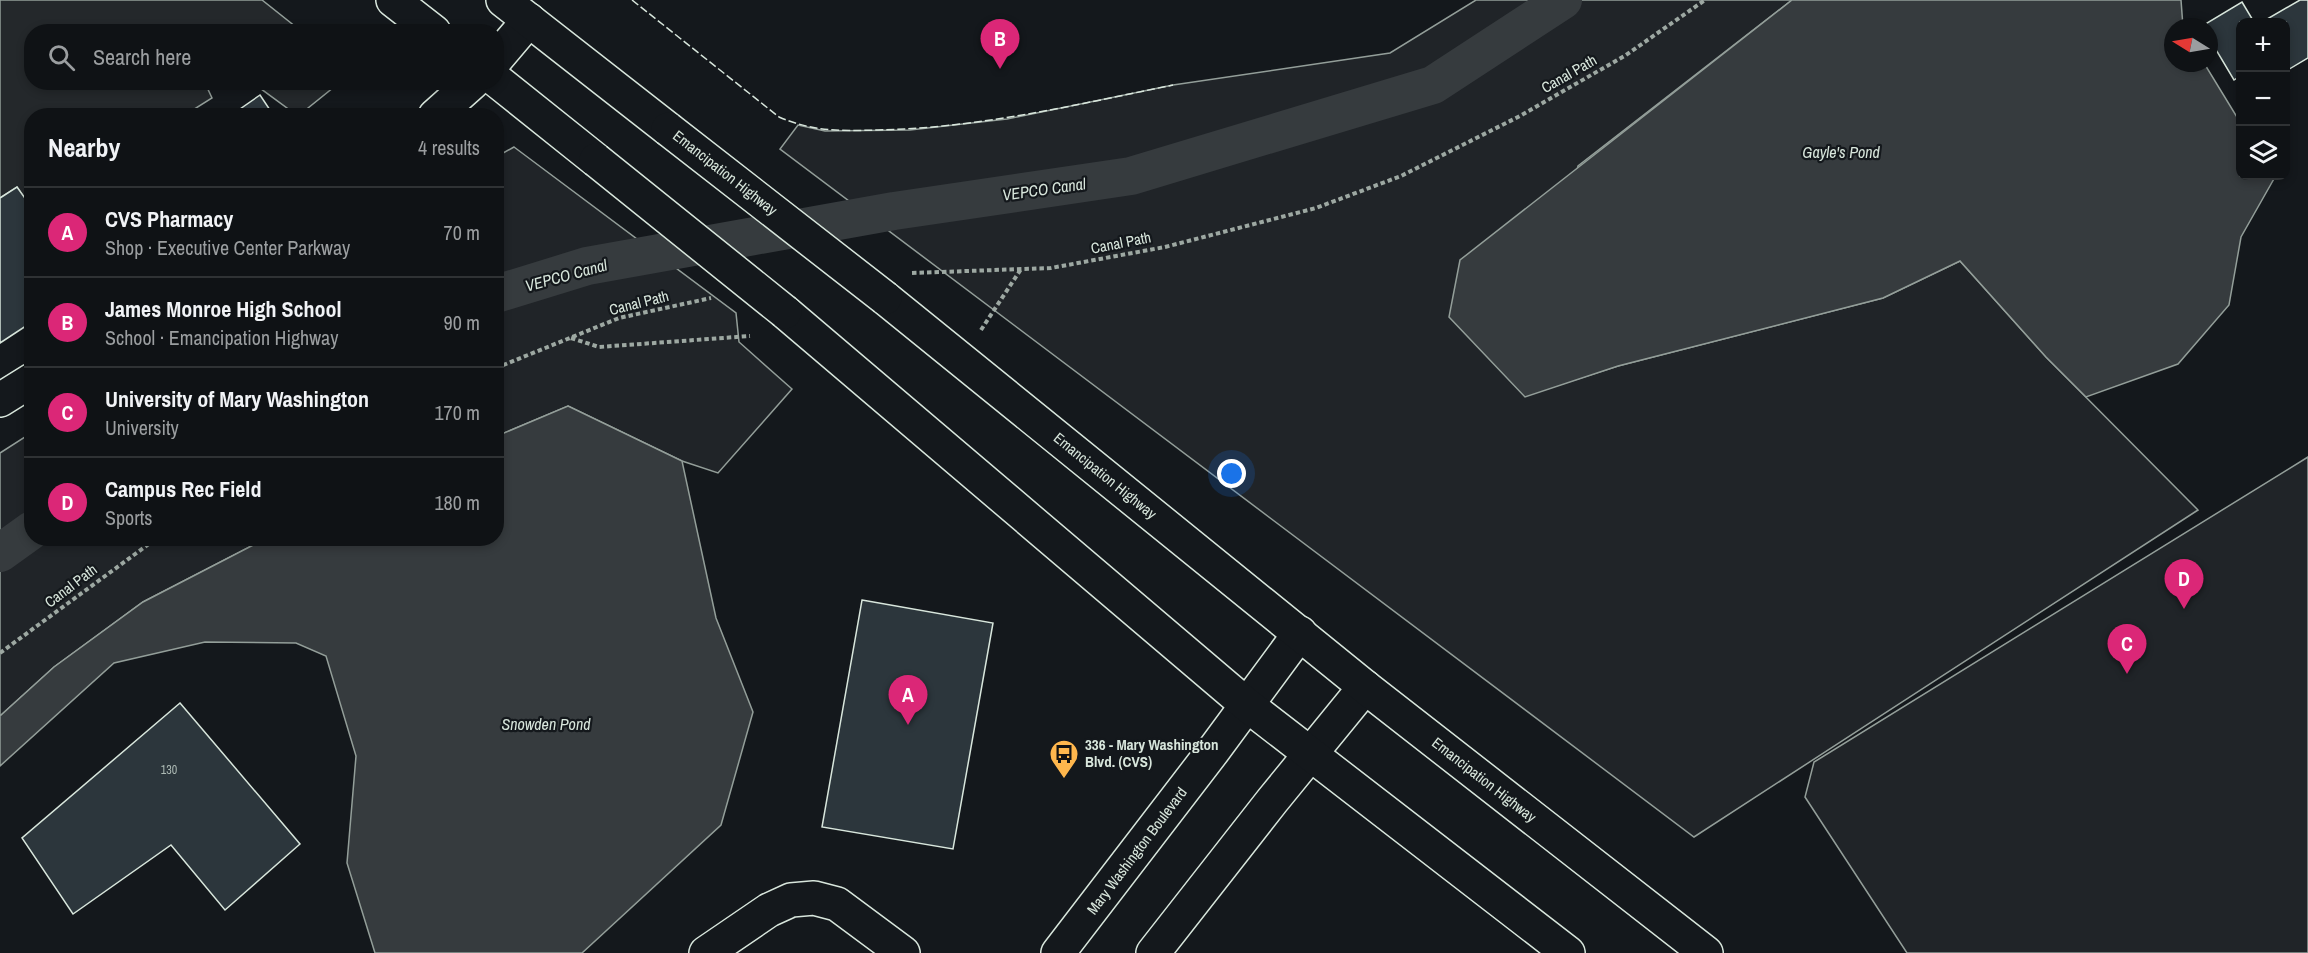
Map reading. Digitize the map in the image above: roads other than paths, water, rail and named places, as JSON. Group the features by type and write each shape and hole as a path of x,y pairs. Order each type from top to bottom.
{"main road":[{"path":"393,0 424,24"},
{"name":"Emancipation Highway","path":"503,0 885,298 1365,687 1706,953"},
{"path":"504,50 529,20"},
{"path":"504,86 785,312 1247,705 1568,953"},
{"path":"444,108 464,90"},
{"path":"0,400 24,385"},
{"name":"Mary Washington Boulevard","path":"1058,953 1300,633"},
{"path":"1153,953 1365,687"},
{"path":"706,953 769,910 790,900 814,898 837,904 903,953"}],"water":[{"name":"Gayle's Pond","path":"1792,0 2181,0 2182,18 2164,18 2164,72 2209,72 2236,115 2236,180 2273,180 2241,237 2229,305 2178,364 2086,397 2046,357 1960,261 1883,298 1618,366 1525,397 1449,317 1460,260"},
{"name":"Snowden Pond","path":"568,406 682,461 716,618 753,712 721,825 582,953 375,953 347,863 356,756 326,656 296,643 205,642 114,663 0,766 0,716 54,667 143,602 251,546 504,546 504,433"}],"waterway":[{"name":"VEPCO Canal","path":"504,292 587,266 894,211 1131,176 1433,85 1563,0"},
{"name":"VEPCO Canal","path":"0,553 24,536"}],"place":[{"name":"James Monroe High School","path":"1000,69"},
{"name":"Campus Rec Field","path":"2184,609"},
{"name":"University of Mary Washington","path":"2127,674"},
{"name":"CVS Pharmacy","path":"908,725"},
{"name":"336 - Mary Washington Blvd. (CVS)","path":"1064,780"}]}
